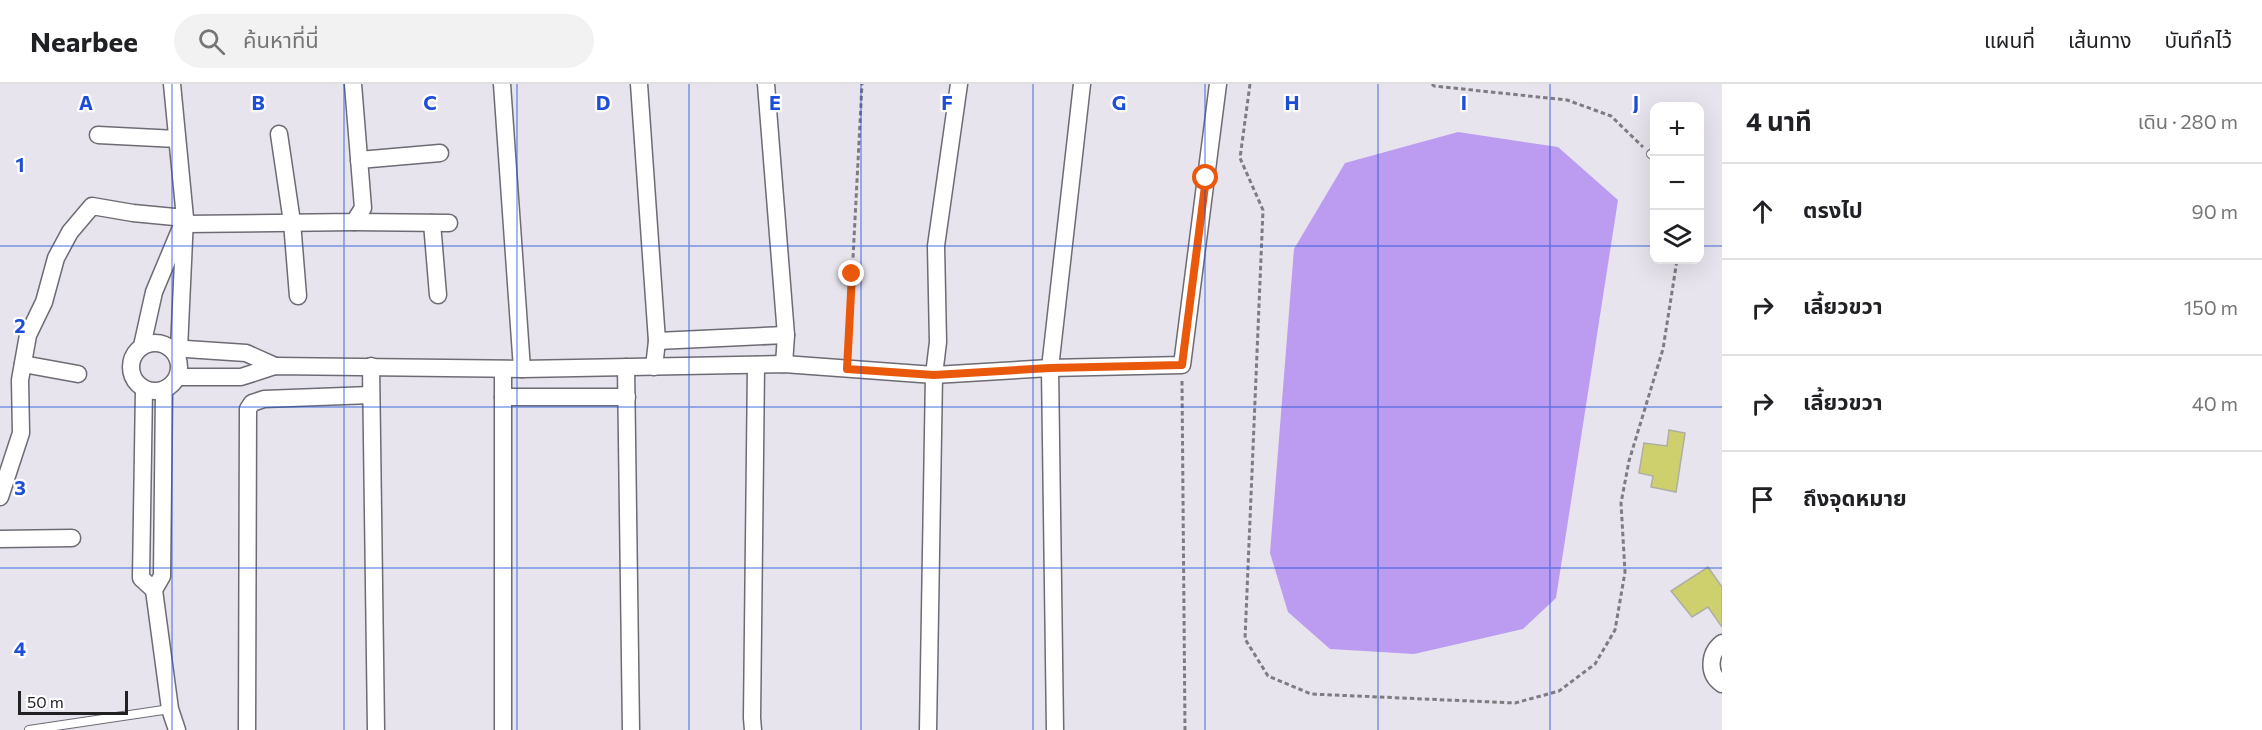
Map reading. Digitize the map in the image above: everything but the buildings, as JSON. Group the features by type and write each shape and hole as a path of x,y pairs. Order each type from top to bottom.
{"street":[{"path":"172,84 185,221 175,349 180,366 178,377 172,385 164,391 153,392 144,389 136,382 131,373 131,363 142,346 154,292 185,221"},
{"path":"353,84 363,208 354,222"},
{"path":"502,84 522,369"},
{"path":"639,84 657,341 654,367"},
{"path":"766,84 786,335 784,364"},
{"path":"928,730 934,375 938,342 936,246 959,84"},
{"path":"1055,730 1050,368 1082,84"},
{"path":"178,377 241,377 275,366 522,369 784,364 934,375 1050,368 1182,365 1218,84"},
{"path":"279,134 292,222 297,296"},
{"path":"98,135 177,139"},
{"path":"359,160 440,153"},
{"path":"0,497 21,433 20,380 28,335 44,302 56,258 70,231 92,206 185,221 449,223"},
{"path":"432,223 438,295"},
{"path":"657,341 786,335"},
{"path":"142,346 162,343 175,349 246,353 275,366"},
{"path":"23,364 78,374"},
{"path":"753,730 756,365"},
{"path":"371,366 376,730"},
{"path":"626,367 631,730"},
{"path":"502,730 503,369"},
{"path":"144,389 141,578 154,590"},
{"path":"164,391 162,576 154,590 170,709 177,730"},
{"path":"247,730 248,409 252,403 264,399 371,395"},
{"path":"503,396 627,397"},
{"path":"0,539 72,538"},
{"path":"1722,642 1713,652 1711,662 1717,681 1722,684"}],"lane":[{"path":"29,730 170,709"}],"path":[{"path":"847,369 862,84"},
{"path":"1250,84 1240,158 1263,210 1245,639 1268,676 1311,694 1515,703 1559,691 1595,664 1615,630 1625,572 1621,503 1629,461 1663,349 1676,264"},
{"path":"1432,84 1567,100 1611,116 1650,150"},
{"path":"1182,365 1185,730"}],"shaded area":[{"path":"1458,132 1558,147 1618,200 1556,598 1523,629 1414,654 1330,649 1288,612 1270,553 1294,249 1345,163"}],"route":[{"path":"852,274 847,369 934,375 1050,368 1182,365 1206,178"}]}
